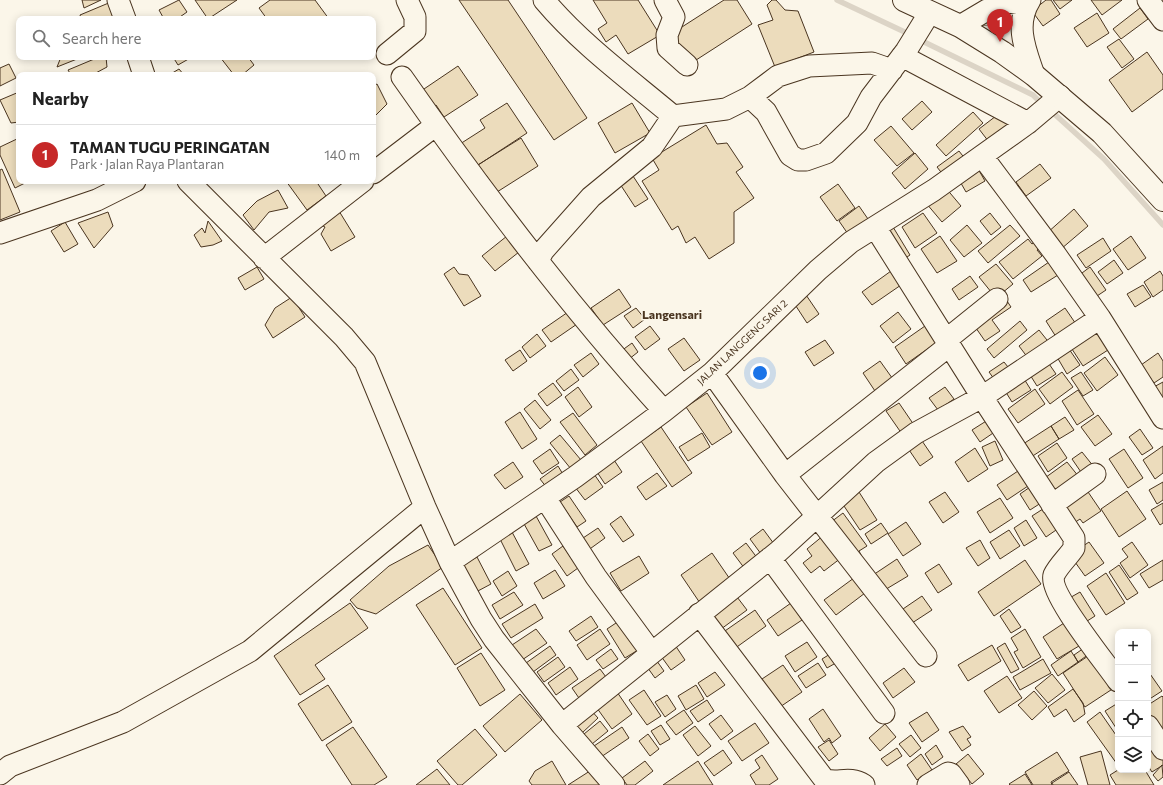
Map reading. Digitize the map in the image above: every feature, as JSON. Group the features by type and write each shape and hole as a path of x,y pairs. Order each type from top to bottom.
{"main road":[{"path":"904,0 960,26 1002,52 1034,76 1054,102 1102,134 1163,200"}],"street":[{"path":"118,0 124,16"},
{"path":"387,54 415,31 414,17 407,0"},
{"path":"544,0 558,18 589,46 673,116 726,109 750,97 778,76 809,66 872,63 903,53 1030,122"},
{"path":"665,0 674,17 667,36 668,48 687,65"},
{"path":"1148,0 1163,20"},
{"path":"960,26 987,10 1018,2 1022,23 1022,37 1034,76"},
{"path":"750,97 766,112 790,155 798,160 806,160 826,153 857,123 871,97 930,12"},
{"path":"139,60 143,72"},
{"path":"402,77 538,261 618,360 664,411"},
{"name":"JALAN LANGGENG SARI 2","path":"450,562 545,498 664,411 712,373 818,270 851,242 934,190 1030,122 1054,102"},
{"path":"538,261 543,251 591,197 652,147 673,116"},
{"path":"376,171 436,125"},
{"path":"982,156 1056,255 1100,318 1163,418"},
{"path":"0,234 98,200 129,184"},
{"path":"191,184 354,347 365,362 425,507 450,562 494,639 562,725 614,785"},
{"path":"264,258 359,184"},
{"path":"875,226 1075,543 1074,548 1054,575 1054,582 1064,605 1115,677"},
{"path":"785,475 948,342 998,299"},
{"path":"562,725 651,652 770,558 876,462 916,433 982,397 1100,318"},
{"path":"712,373 785,475 926,656"},
{"path":"1052,505 1095,474"},
{"path":"545,498 596,577 651,652"},
{"path":"0,774 10,766 123,722 250,651 425,507"},
{"path":"770,558 884,713"},
{"path":"699,614 824,779 828,783 834,785 854,781 864,785"},
{"path":"1151,731 1163,749"},
{"path":"928,785 948,773 951,774 959,785"}],"shaded area":[{"path":"1012,21 1025,58 970,28"}],"building":[{"path":"82,0 101,0 84,8"},
{"path":"179,0 187,12 181,16 162,16 159,10"},
{"path":"195,0 237,0 213,16 206,16"},
{"path":"270,0 315,0 327,16 265,16 259,8"},
{"path":"459,0 508,0 587,118 554,140"},
{"path":"593,0 638,0 660,35 628,54 616,35 606,42 598,29 607,23"},
{"path":"724,0 737,0 752,24 693,62 671,34"},
{"path":"772,0 776,0 785,10 798,11 814,52 775,67 758,25 773,20 767,5"},
{"path":"1046,0 1051,0 1060,14 1043,26 1032,11"},
{"path":"1053,0 1072,0 1060,9"},
{"path":"1091,0 1122,0 1102,15"},
{"path":"111,2 114,16 80,16"},
{"path":"1140,8 1148,19 1121,39 1113,29"},
{"path":"1097,13 1109,33 1087,47 1074,28"},
{"path":"1119,39 1134,59 1122,68 1107,47"},
{"path":"1147,52 1163,75 1163,89 1132,112 1109,80"},
{"path":"60,60 74,60 57,67"},
{"path":"92,60 106,60 107,67 98,72 69,72 68,70"},
{"path":"175,60 187,60 178,65"},
{"path":"222,60 250,60 254,65 246,72 232,72"},
{"path":"9,64 16,78 0,86 0,68"},
{"path":"458,66 478,95 444,117 436,105 432,108 421,91"},
{"path":"179,69 182,72 174,72"},
{"path":"376,84 387,104 376,115"},
{"path":"16,93 16,122 11,123 0,100"},
{"path":"922,101 932,112 912,130 902,119"},
{"path":"507,103 527,133 475,167 460,144 485,128 480,120"},
{"path":"632,103 650,133 615,153 598,123"},
{"path":"973,112 983,123 946,156 936,145"},
{"path":"1003,115 1009,123 1004,127 992,146 979,129 996,116 998,119"},
{"path":"706,125 717,144 727,143 743,167 736,172 754,198 734,212 734,243 709,259 695,237 686,243 678,226 672,230 642,181 659,170 652,158"},
{"path":"891,126 914,153 897,166 874,140"},
{"path":"521,138 538,166 497,192 486,175 480,178 473,168"},
{"path":"16,139 16,184 23,184 15,188 0,155 0,147"},
{"path":"959,151 966,160 944,176 937,167"},
{"path":"915,153 928,169 905,189 892,173"},
{"path":"1040,164 1051,178 1026,196 1016,182"},
{"path":"977,167 985,181 966,192 958,178"},
{"path":"2,169 20,212 0,220 0,170"},
{"path":"633,176 648,199 635,207 620,184"},
{"path":"288,184 318,184 326,196 307,210"},
{"path":"838,184 855,208 837,221 820,197"},
{"path":"945,187 961,206 942,222 926,203"},
{"path":"278,190 288,208 269,212 254,230 243,215 257,201"},
{"path":"859,206 868,219 848,234 839,221"},
{"path":"1074,209 1088,226 1061,249 1047,233"},
{"path":"339,211 355,237 331,251 321,234 325,227 319,224"},
{"path":"108,212 113,226 94,248 78,223"},
{"path":"923,213 937,233 915,248 902,227"},
{"path":"990,213 1001,227 991,235 980,221"},
{"path":"208,221 222,241 213,245 201,247 194,235 202,228 205,233"},
{"path":"65,222 78,244 64,252 51,231"},
{"path":"890,222 910,255 901,261 881,228"},
{"path":"967,225 982,243 964,257 950,240"},
{"path":"1010,225 1020,236 988,263 978,251"},
{"path":"507,236 519,252 495,271 482,256"},
{"path":"940,236 957,261 937,273 921,249"},
{"path":"1131,236 1146,258 1128,270 1113,249"},
{"path":"1103,238 1111,251 1086,268 1077,255"},
{"path":"1028,239 1032,244 1037,240 1042,246 1037,250 1042,256 1013,279 999,262"},
{"path":"1114,260 1123,273 1107,284 1098,272"},
{"path":"1049,262 1058,275 1031,292 1023,280"},
{"path":"996,264 1013,284 996,298 979,277"},
{"path":"257,267 264,279 245,290 238,278"},
{"path":"454,267 459,274 468,275 481,296 464,306 444,274"},
{"path":"1090,267 1106,290 1094,298 1078,276"},
{"path":"891,271 901,285 872,305 862,292"},
{"path":"1160,271 1163,276 1163,290 1153,297 1144,282"},
{"path":"970,276 978,287 959,300 952,289"},
{"path":"1143,285 1151,297 1135,307 1127,294"},
{"path":"619,289 631,307 603,325 591,308"},
{"path":"804,292 819,314 807,323 792,300"},
{"path":"292,297 305,317 273,338 265,325 275,308"},
{"path":"1005,298 1011,307 992,320 1000,331 985,341 971,321"},
{"path":"636,308 645,319 633,328 624,316"},
{"path":"1065,308 1078,327 1058,340 1046,321"},
{"path":"571,310 580,322 551,342 542,330"},
{"path":"898,312 911,329 893,343 880,326"},
{"path":"1020,321 1027,330 994,358 987,349"},
{"path":"650,326 660,339 645,350 635,337"},
{"path":"925,326 936,343 906,364 895,347"},
{"path":"1094,329 1108,350 1083,366 1070,346"},
{"path":"1039,330 1051,345 1031,362 1019,346"},
{"path":"537,334 546,346 530,358 522,347"},
{"path":"684,338 700,360 684,371 668,349"},
{"path":"825,340 834,353 814,366 805,352"},
{"path":"632,343 638,352 624,363 617,354"},
{"path":"1069,349 1080,365 1067,374 1057,357"},
{"path":"520,350 527,361 513,371 505,360"},
{"path":"591,353 599,364 583,377 574,365"},
{"path":"1158,353 1163,361 1163,377 1154,383 1141,365"},
{"path":"1105,357 1118,375 1097,391 1084,373"},
{"path":"1045,358 1056,374 1037,386 1027,370"},
{"path":"880,361 895,382 877,394 863,373"},
{"path":"1004,362 1012,372 997,383 989,372"},
{"path":"571,369 579,380 564,391 556,381"},
{"path":"1062,372 1073,387 1050,404 1039,389"},
{"path":"1081,372 1093,390 1083,396 1071,378"},
{"path":"1021,374 1031,390 1012,402 1002,386"},
{"path":"1163,382 1163,403 1150,389"},
{"path":"553,383 562,395 547,406 538,394"},
{"path":"578,387 592,407 579,417 565,397"},
{"path":"945,387 954,399 938,410 929,398"},
{"path":"1035,389 1045,404 1018,423 1008,409"},
{"path":"1078,390 1094,414 1077,425 1062,401"},
{"path":"707,393 732,432 712,445 686,407"},
{"path":"535,400 551,420 540,429 524,409"},
{"path":"899,403 914,425 902,434 886,411"},
{"path":"520,412 537,439 522,449 505,422"},
{"path":"573,413 597,445 585,455 560,422"},
{"path":"1098,415 1112,434 1095,446 1081,427"},
{"path":"1065,417 1074,430 1059,439 1051,426"},
{"path":"991,418 999,429 980,442 972,430"},
{"path":"1051,426 1059,439 1028,459 1020,446"},
{"path":"661,427 692,473 672,487 641,441"},
{"path":"1140,429 1153,448 1142,455 1129,437"},
{"path":"702,433 710,447 688,461 679,447"},
{"path":"560,435 581,460 571,469 550,443"},
{"path":"918,435 933,457 920,466 905,444"},
{"path":"995,441 1003,460 990,466 982,447"},
{"path":"1057,443 1067,458 1048,472 1038,456"},
{"path":"1163,446 1163,473 1155,479 1143,460"},
{"path":"975,448 988,469 968,482 955,462"},
{"path":"550,449 559,463 542,474 533,461"},
{"path":"1124,449 1143,478 1128,488 1109,459"},
{"path":"1082,452 1094,467 1083,475 1072,459"},
{"path":"614,460 622,472 605,484 597,472"},
{"path":"513,462 523,477 505,489 494,475"},
{"path":"1067,462 1079,477 1054,496 1042,480"},
{"path":"558,466 564,476 547,488 540,479"},
{"path":"1021,469 1031,484 1007,500 997,485"},
{"path":"657,473 667,486 646,500 637,487"},
{"path":"594,474 603,487 585,500 575,487"},
{"path":"1163,482 1163,500 1157,504 1149,490"},
{"path":"1033,485 1044,501 1030,510 1020,494"},
{"path":"1084,486 1101,511 1083,523 1080,519 1071,525 1060,508"},
{"path":"1127,491 1146,519 1119,537 1101,509"},
{"path":"859,492 877,520 860,530 842,503"},
{"path":"945,492 959,512 943,523 929,502"},
{"path":"569,496 586,521 577,527 560,502"},
{"path":"1000,498 1013,518 990,533 977,512"},
{"path":"1163,503 1163,523 1160,525 1151,510"},
{"path":"1046,507 1059,528 1046,537 1032,516"},
{"path":"843,513 867,546 859,551 861,555 856,559 831,522"},
{"path":"536,516 552,545 539,551 523,522"},
{"path":"621,516 634,535 623,542 610,524"},
{"path":"1026,520 1037,538 1024,546 1014,528"},
{"path":"906,522 921,544 903,556 888,534"},
{"path":"881,523 888,533 871,544 865,534"},
{"path":"598,528 605,538 587,551 580,540"},
{"path":"763,529 777,548 764,558 750,539"},
{"path":"1009,530 1020,546 1000,559 990,542"},
{"path":"512,532 529,564 516,571 500,539"},
{"path":"824,535 841,558 824,571 820,566 811,573 803,563 812,556 807,549"},
{"path":"980,540 990,558 978,566 966,548"},
{"path":"1089,542 1104,563 1085,576 1070,555"},
{"path":"1132,542 1148,565 1130,578 1120,563 1128,557 1122,549"},
{"path":"746,543 761,563 748,573 733,553"},
{"path":"428,545 443,567 376,614 357,608 350,600 389,566"},
{"path":"563,546 578,568 567,576 552,554"},
{"path":"712,553 734,585 702,606 681,575"},
{"path":"639,556 649,573 621,591 610,573"},
{"path":"477,557 491,584 476,592 462,565"},
{"path":"897,559 908,576 883,591 873,575"},
{"path":"1025,560 1041,584 994,616 978,592"},
{"path":"1163,560 1163,580 1149,588 1140,574"},
{"path":"939,564 952,584 938,593 925,573"},
{"path":"1119,565 1138,593 1127,600 1109,572"},
{"path":"555,570 565,586 543,599 534,583"},
{"path":"508,571 517,586 502,596 493,581"},
{"path":"1106,573 1125,603 1106,615 1087,586"},
{"path":"858,575 869,590 836,615 824,600"},
{"path":"443,588 482,648 455,665 416,605"},
{"path":"514,592 523,605 500,619 492,605"},
{"path":"1080,592 1095,616 1081,625 1066,600"},
{"path":"734,593 747,610 717,632 704,615"},
{"path":"922,596 932,610 909,625 900,611"},
{"path":"350,603 368,628 315,665 325,679 300,695 274,656"},
{"path":"791,603 802,620 778,636 767,620"},
{"path":"535,604 543,618 511,638 502,624"},
{"path":"1009,609 1021,627 1011,633 1000,616"},
{"path":"755,610 766,626 734,649 722,633"},
{"path":"591,616 598,627 576,641 569,631"},
{"path":"619,621 638,650 625,658 607,629"},
{"path":"1064,623 1079,646 1057,659 1043,637"},
{"path":"536,629 547,643 522,660 512,645"},
{"path":"600,629 610,644 587,660 577,645"},
{"path":"1025,629 1041,657 1023,668 1014,652 1018,650 1011,638"},
{"path":"673,642 685,660 671,670 658,652"},
{"path":"807,642 817,657 795,672 785,656"},
{"path":"1005,643 1019,669 1011,673 997,648"},
{"path":"992,645 1001,661 968,681 958,665"},
{"path":"550,646 556,655 533,672 526,663"},
{"path":"1084,648 1089,654 1078,662 1074,655"},
{"path":"611,649 618,659 603,669 596,660"},
{"path":"835,651 841,660 827,668 822,659"},
{"path":"1071,651 1078,662 1058,676 1051,665"},
{"path":"1094,652 1115,683 1115,687 1085,707 1063,673"},
{"path":"481,653 505,690 480,706 457,668"},
{"path":"558,657 565,667 544,682 537,672"},
{"path":"654,657 664,671 655,678 645,664"},
{"path":"1043,659 1051,673 1020,690 1013,677"},
{"path":"818,663 826,675 806,688 798,676"},
{"path":"783,665 802,692 777,709 759,681"},
{"path":"570,667 578,679 556,695 548,683"},
{"path":"904,668 915,682 893,698 883,683"},
{"path":"600,669 609,681 581,701 572,688"},
{"path":"715,672 725,685 707,697 698,683"},
{"path":"1052,674 1065,690 1048,703 1035,688"},
{"path":"1151,675 1162,691 1151,698"},
{"path":"1007,676 1022,698 999,713 984,691"},
{"path":"328,685 352,722 322,741 298,704"},
{"path":"696,685 704,699 686,710 678,696"},
{"path":"615,689 632,714 612,729 594,704"},
{"path":"1073,689 1083,703 1085,714 1074,722 1066,709 1054,717 1048,707"},
{"path":"644,690 661,716 647,725 629,700"},
{"path":"1034,691 1047,706 1032,720 1018,705"},
{"path":"520,694 542,720 505,752 483,726"},
{"path":"667,695 676,709 665,717 655,702"},
{"path":"1162,696 1163,697 1163,732 1151,719 1151,703"},
{"path":"707,700 714,711 698,722 690,711"},
{"path":"1115,705 1115,726 1105,711"},
{"path":"589,708 598,718 582,733 573,723"},
{"path":"823,709 841,736 832,743 829,738 824,742 809,719"},
{"path":"684,710 693,723 676,735 666,722"},
{"path":"927,712 939,730 922,742 909,723"},
{"path":"1100,712 1115,734 1115,761 1087,722"},
{"path":"721,715 733,731 721,740 709,724"},
{"path":"600,721 608,731 592,744 584,734"},
{"path":"755,723 769,743 742,761 728,741"},
{"path":"885,724 896,737 880,751 869,738"},
{"path":"661,725 670,739 660,745 651,731"},
{"path":"695,726 711,746 698,756 683,735"},
{"path":"963,726 971,737 967,739 971,745 962,751 949,732"},
{"path":"353,727 387,777 374,785 352,785 326,745"},
{"path":"622,727 629,738 601,757 594,746"},
{"path":"475,729 497,755 462,785 458,785 437,761"},
{"path":"648,734 659,749 650,756 639,741"},
{"path":"911,735 921,748 910,757 899,744"},
{"path":"829,740 838,754 829,761 818,747"},
{"path":"936,745 943,757 932,765 925,754"},
{"path":"1158,746 1163,753 1163,765 1152,772 1151,770 1151,749"},
{"path":"897,748 902,756 887,766 881,759"},
{"path":"723,750 732,763 714,776 704,763"},
{"path":"1101,751 1110,785 1088,785 1080,757"},
{"path":"1057,752 1069,771 1051,782 1052,785 1033,785 1025,772"},
{"path":"921,754 932,770 917,780 907,765"},
{"path":"968,754 984,774 972,784 956,764"},
{"path":"762,755 778,779 769,785 756,785 750,775 760,768 755,760"},
{"path":"552,761 566,785 532,785 529,781 535,771"},
{"path":"645,761 653,771 635,785 627,785 622,778"},
{"path":"698,761 713,785 663,785"},
{"path":"1162,765 1163,777 1158,781 1153,775"},
{"path":"437,769 450,785 416,785"},
{"path":"593,769 608,785 568,785"},
{"path":"1069,772 1078,785 1053,785 1052,783"},
{"path":"1115,772 1147,773 1154,785 1116,785 1110,775"},
{"path":"1025,774 1032,785 1009,784"}],"waterway":[{"path":"837,0 911,35"},
{"path":"918,39 1033,95 1043,105"},
{"path":"1050,110 1104,159 1163,225"}],"place":[{"name":"TAMAN TUGU PERINGATAN","path":"1000,42"}],"district":[{"name":"Langensari","path":"672,315"}]}
